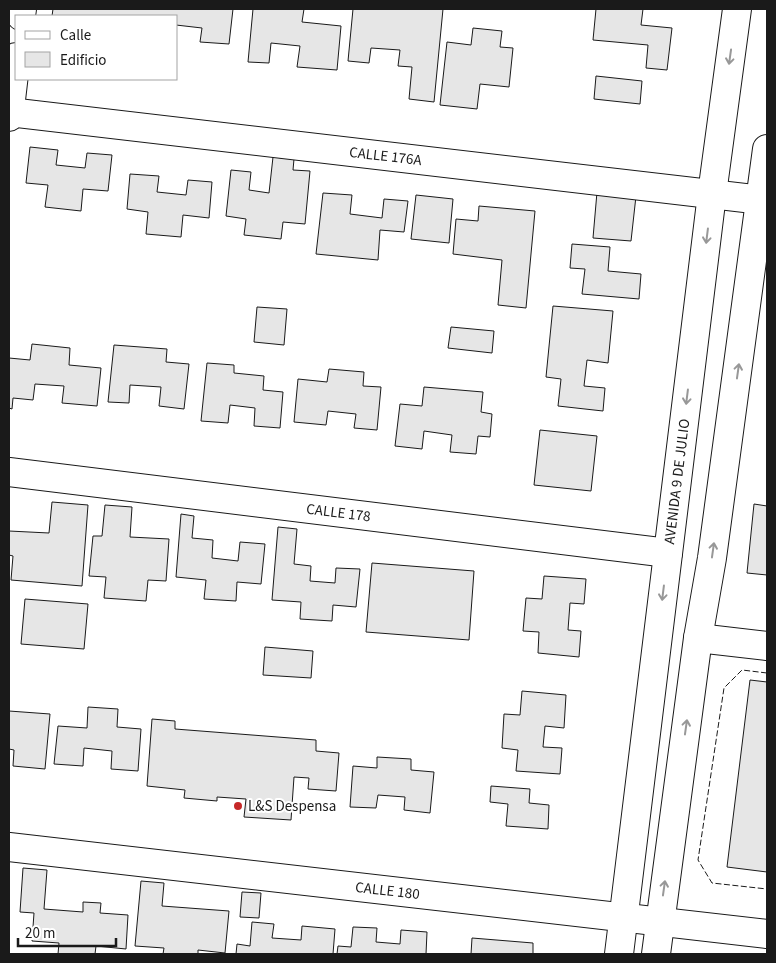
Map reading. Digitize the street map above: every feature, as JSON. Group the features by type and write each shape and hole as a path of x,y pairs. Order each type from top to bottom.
{"street":[{"name":"AVENIDA 9 DE JULIO","path":"618,954 712,194 737,9"},
{"path":"9,117 15,66"},
{"name":"CALLE 176A","path":"9,112 762,200"},
{"path":"656,954 698,638 712,558 762,200 767,150"},
{"name":"CALLE 178","path":"9,472 668,553"},
{"path":"698,638 767,646"},
{"name":"CALLE 180","path":"9,848 767,934"}],"building":[{"path":"53,9 233,9 229,44 200,42 202,28 178,25 178,15 52,15"},
{"path":"253,9 304,9 302,22 341,26 337,70 297,67 300,46 271,43 269,63 248,62"},
{"path":"353,9 443,9 434,102 409,99 412,67 398,66 400,50 371,48 369,63 348,61"},
{"path":"596,9 643,9 641,25 672,28 667,70 646,68 648,45 593,40"},
{"path":"473,28 502,31 500,47 513,48 509,87 480,84 477,109 440,105 447,42 471,45"},
{"path":"596,76 642,81 640,104 594,99"},
{"path":"30,147 58,150 56,165 85,168 87,153 112,155 108,191 83,189 81,211 45,207 48,185 26,183"},
{"path":"273,157 294,159 293,170 310,171 305,224 283,222 281,239 244,235 246,219 226,216 231,170 251,172 249,190 269,193"},
{"path":"130,174 159,176 157,192 186,195 188,180 212,182 209,218 183,215 181,237 146,234 148,212 127,209"},
{"path":"597,192 636,196 631,241 593,238"},
{"path":"323,193 352,195 350,214 382,218 384,199 408,201 404,232 380,230 378,260 316,254"},
{"path":"416,195 453,199 449,243 411,239"},
{"path":"479,206 535,211 526,308 498,305 502,260 453,254 456,219 478,221"},
{"path":"572,244 610,247 608,271 641,274 639,299 582,294 585,269 570,268"},
{"path":"553,306 613,311 608,363 587,360 584,386 605,388 603,411 558,406 561,379 546,377"},
{"path":"257,307 287,309 284,345 254,342"},
{"path":"451,327 494,331 492,353 448,348"},
{"path":"32,344 70,348 69,365 101,368 97,406 62,403 64,386 35,384 33,400 13,398 12,409 9,408 9,358 30,360"},
{"path":"114,345 167,349 166,362 189,364 184,409 159,406 161,387 130,385 129,403 108,402"},
{"path":"207,363 234,365 234,373 264,376 263,390 283,392 280,428 254,426 255,408 230,405 228,423 201,421"},
{"path":"329,369 364,372 363,386 381,387 377,430 354,428 356,414 328,411 326,425 294,422 298,379 327,382"},
{"path":"424,387 483,392 481,412 492,414 490,437 478,436 476,454 450,452 452,435 424,431 422,449 395,446 400,404 422,406"},
{"path":"540,430 597,436 591,491 534,485"},
{"path":"52,502 88,505 82,586 11,580 13,556 9,555 9,531 49,533"},
{"path":"754,504 767,506 767,575 747,573"},
{"path":"105,505 132,507 130,537 169,539 166,581 148,580 146,601 104,598 106,577 89,576 93,536 102,536"},
{"path":"181,514 194,516 192,538 213,540 212,558 238,561 240,542 265,544 261,584 237,582 236,601 204,599 206,580 176,577"},
{"path":"278,527 297,529 294,564 311,566 310,581 335,583 336,568 360,569 356,607 333,605 332,621 300,619 301,602 272,600"},
{"path":"372,563 474,571 469,640 366,632"},
{"path":"544,576 586,579 584,604 570,603 568,630 581,631 579,657 538,653 539,632 523,631 526,598 542,599"},
{"path":"25,599 88,604 84,649 21,644"},
{"path":"265,647 313,651 311,678 263,675"},
{"path":"750,680 767,682 767,872 727,867"},
{"path":"522,691 566,695 564,728 545,726 543,747 562,748 560,774 516,771 518,750 502,748 504,714 520,715"},
{"path":"88,707 118,709 117,727 141,729 138,771 111,769 112,751 84,748 83,766 54,764 58,726 87,728"},
{"path":"9,711 50,714 45,769 13,766 14,750 9,749"},
{"path":"152,719 175,721 175,729 316,740 316,751 339,753 336,791 308,789 309,778 294,777 291,820 244,817 246,799 217,797 217,801 184,798 185,790 147,786"},
{"path":"377,757 411,759 411,770 434,772 430,813 404,810 405,797 378,795 376,808 350,807 353,766 377,768"},
{"path":"491,786 530,789 529,803 549,805 548,829 506,826 508,804 490,802"},
{"path":"23,868 47,870 44,909 83,912 83,902 101,903 100,913 128,915 126,949 96,946 95,954 58,954 59,943 32,941 34,913 20,912"},
{"path":"141,881 164,883 162,906 229,911 225,953 198,950 198,954 163,954 164,948 135,946"},
{"path":"242,892 261,893 259,918 240,917"},
{"path":"252,922 274,924 272,938 301,940 302,926 335,929 333,954 236,954 237,944 250,946"},
{"path":"353,927 377,928 376,942 400,944 401,930 427,932 426,954 337,954 338,946 351,947"},
{"path":"472,938 533,943 533,954 471,954"}],"fence":[{"path":"767,673 742,670 724,688 698,860 712,883 767,889"}],"place":[{"name":"L&S Despensa","path":"238,806"}]}
